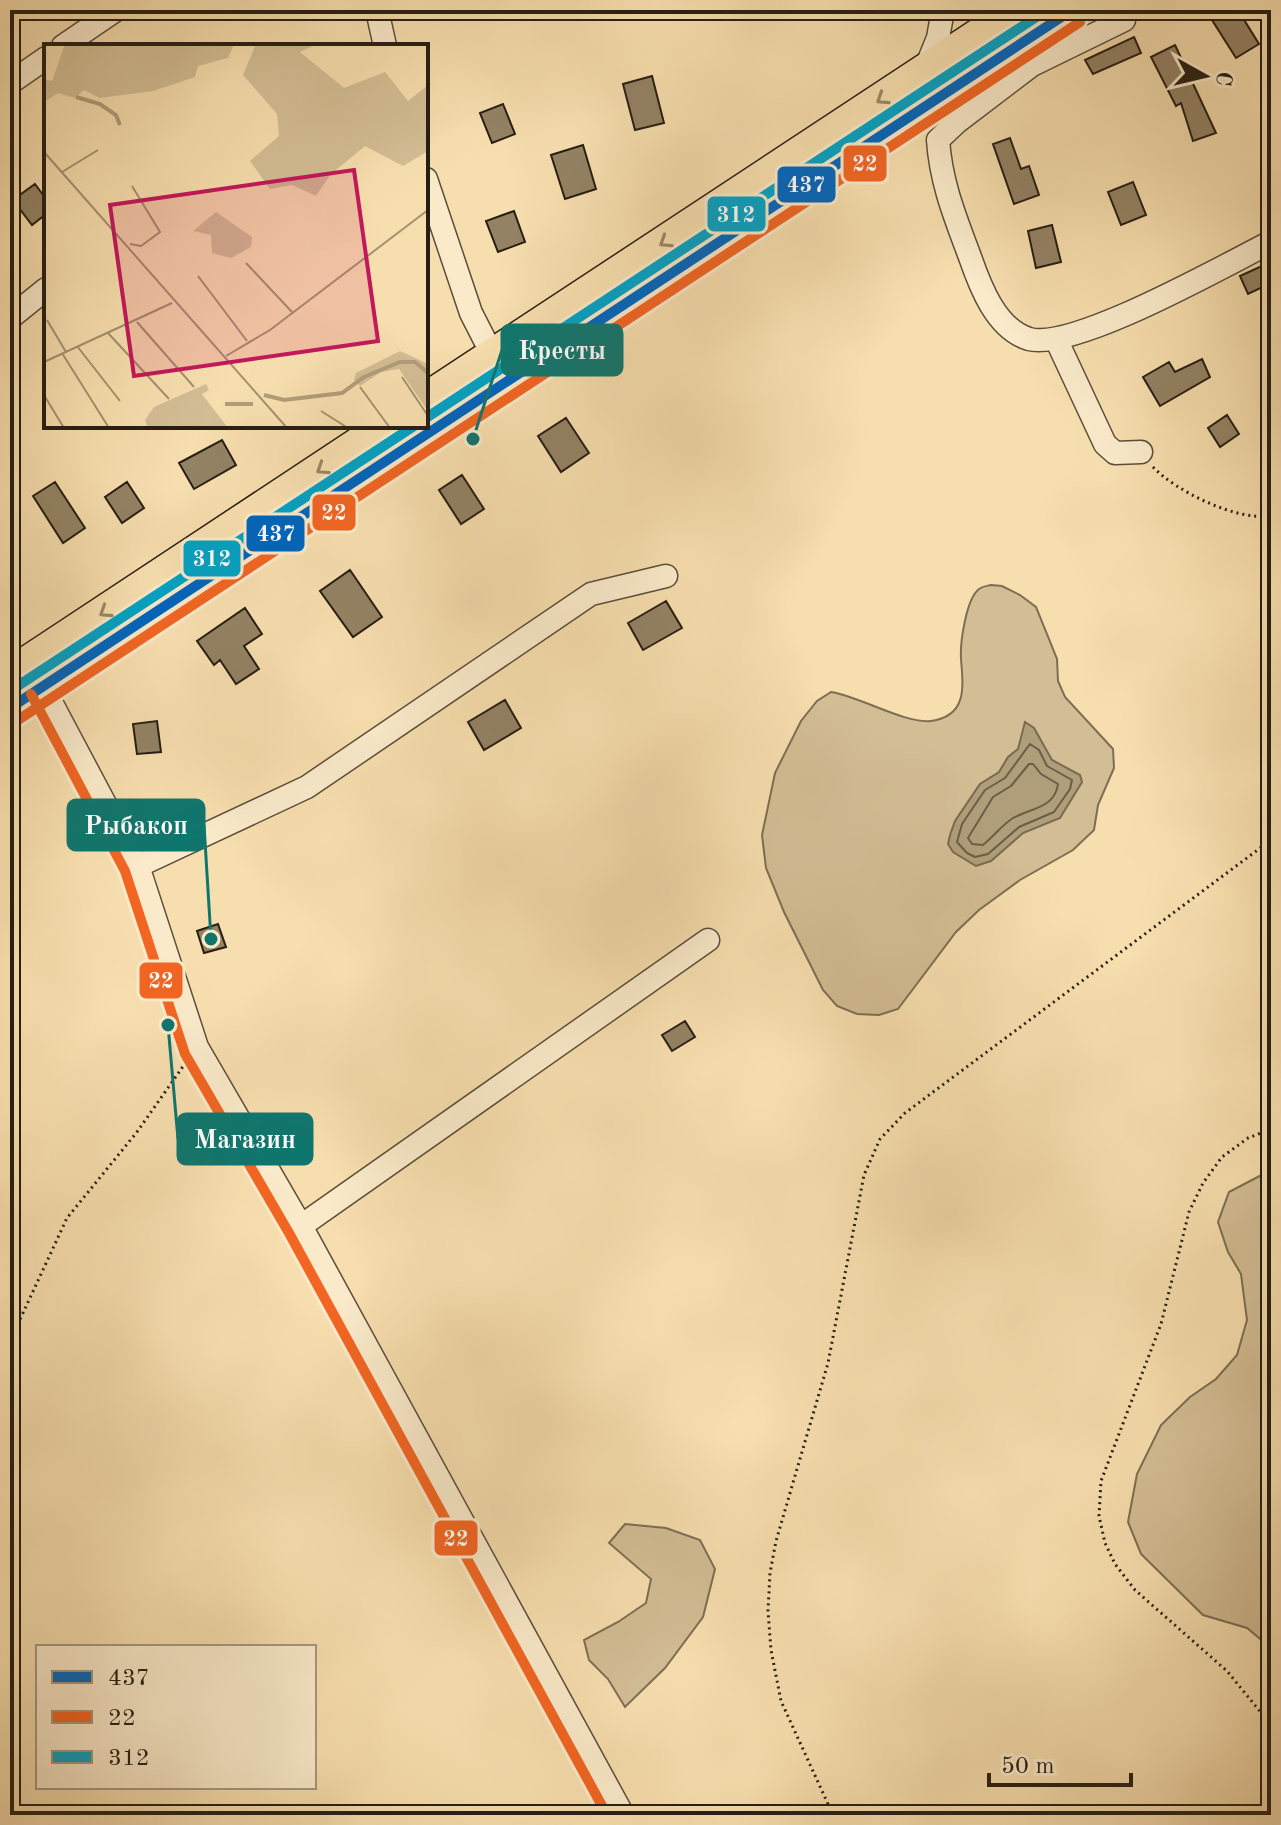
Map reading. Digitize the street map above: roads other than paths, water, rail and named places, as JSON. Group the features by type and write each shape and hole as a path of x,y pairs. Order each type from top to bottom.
{"highway":[{"path":"428,399 1018,10"},
{"path":"10,708 1026,54 1072,10"},
{"path":"10,675 384,428"}],"street":[{"path":"66,44 116,10"},
{"path":"377,10 385,44"},
{"path":"924,72 938,38 943,10"},
{"path":"1124,20 1026,54 938,140 944,187 970,259 997,314 1013,330 1029,339 1056,339 1108,323 1271,242"},
{"path":"10,83 44,59"},
{"path":"428,185 471,313 493,356"},
{"path":"10,318 44,291"},
{"path":"1056,339 1105,444 1115,453 1141,452"},
{"path":"138,866 307,787 591,594 666,576"},
{"path":"43,687 138,866 197,1047 301,1226 623,1815"},
{"path":"301,1226 708,940"}],"water":[{"path":"1025,722 1034,728 1052,760 1080,775 1082,782 1060,818 1023,833 991,861 976,866 953,852 948,844 950,835 955,821 980,784 999,772 1008,757 1018,749"}],"place":[{"name":"Кресты","path":"473,439"},
{"name":"Рыбакоп","path":"211,939"},
{"name":"Магазин","path":"168,1025"}]}
